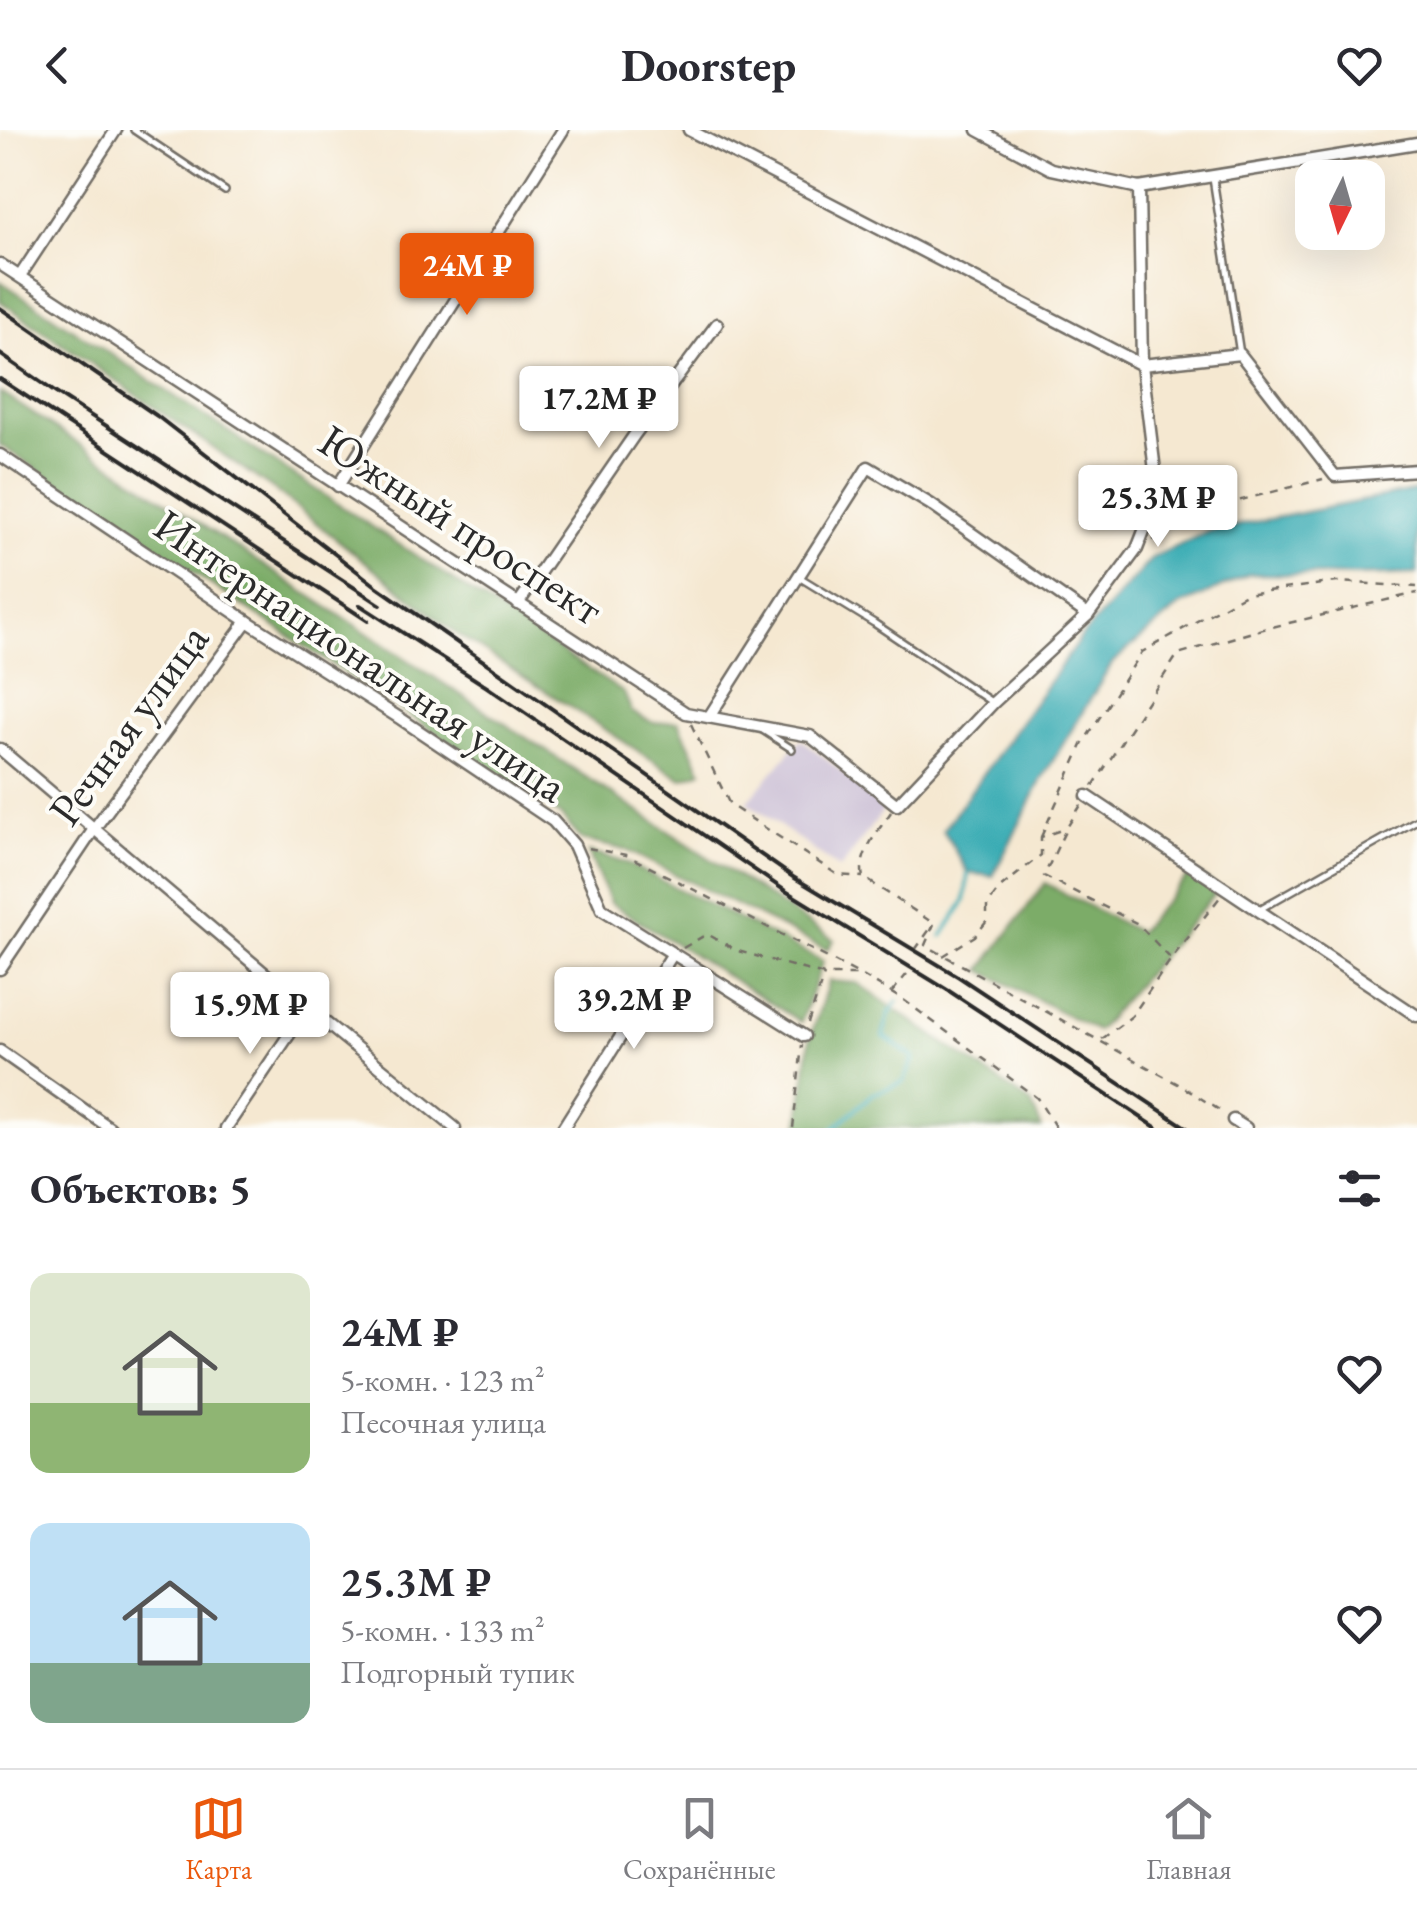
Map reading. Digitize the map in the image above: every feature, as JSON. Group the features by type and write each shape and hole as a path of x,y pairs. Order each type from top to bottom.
{"street":[{"path":"20,276 116,130"},
{"path":"338,486 563,130"},
{"path":"689,130 1142,365 1240,354 1334,476 1417,470"},
{"path":"978,130 1051,169 1139,188 1417,143"},
{"path":"896,805 992,703 1088,614 1136,549 1158,494 1142,365 1139,188"},
{"name":"Южный проспект","path":"0,264 686,713 810,736 896,805"},
{"path":"518,604 635,434 717,324"},
{"name":"Интернациональная улица","path":"0,455 553,821 574,845 602,909 804,1036"},
{"path":"709,717 868,467 930,504 1088,614"},
{"name":"Речная улица","path":"0,969 94,828 247,621"},
{"path":"0,749 454,1128"},
{"path":"1087,796 1417,1016"},
{"path":"563,1128 672,955"},
{"path":"226,1128 308,1008"},
{"path":"0,1051 110,1128"},
{"path":"1233,1120 1246,1128"}],"lane":[{"path":"134,130 225,191"},
{"path":"1212,175 1240,354"},
{"path":"798,577 992,703"},
{"path":"756,726 792,749"},
{"path":"1258,910 1417,820"}],"path":[{"path":"1136,549 1218,506 1334,476"},
{"path":"942,956 975,936 987,921 987,904 1000,888 1041,855 1040,837 1083,743 1142,652 1245,594 1337,582 1417,587"},
{"path":"1172,959 1138,924 1044,876 1066,829 1178,654 1417,593"},
{"path":"686,713 730,805 838,875 863,877"},
{"path":"896,805 872,840 860,867 863,877 934,924"},
{"path":"1040,837 1066,829"},
{"path":"574,845 626,856 861,975 905,1001 1037,1098 1056,1128"},
{"path":"1101,1040 1132,1016 1227,889"},
{"path":"934,924 925,945 1180,1084 1233,1120"},
{"path":"915,950 934,924"},
{"path":"672,955 707,934 738,951 824,975 861,975"},
{"path":"892,994 907,974"},
{"path":"793,1128 804,1036 824,975"},
{"path":"905,1001 908,994"}],"shaded area":[{"path":"801,739 886,807 840,869 747,802"}],"green space":[{"path":"0,281 624,693 632,712 654,723 678,721 702,771 682,779 454,632 277,492 0,301"},
{"path":"0,392 834,940 827,950 626,850 582,840 561,816 0,445"},
{"path":"588,852 624,862 823,961 801,1022 610,903"},
{"path":"1193,871 1219,889 1097,1031 981,970 1045,883 1138,932"},
{"path":"829,981 857,983 1031,1103 1042,1128 799,1128 810,1038"}],"water":[{"path":"1417,490 1417,574 1250,574 1180,606 1113,662 1043,777 993,876 968,873 943,830 1082,636 1153,557 1209,531"}],"waterway":[{"path":"942,936 965,901 968,873"},
{"path":"834,1128 873,1094 904,1082 914,1058 883,1036 889,1014 898,1001"}],"railway":[{"path":"0,308 157,416 376,586 793,877 959,977 1187,1128"},
{"path":"0,354 381,605"},
{"path":"0,379 368,621"},
{"path":"360,605 784,890 949,991 1157,1128"}]}
